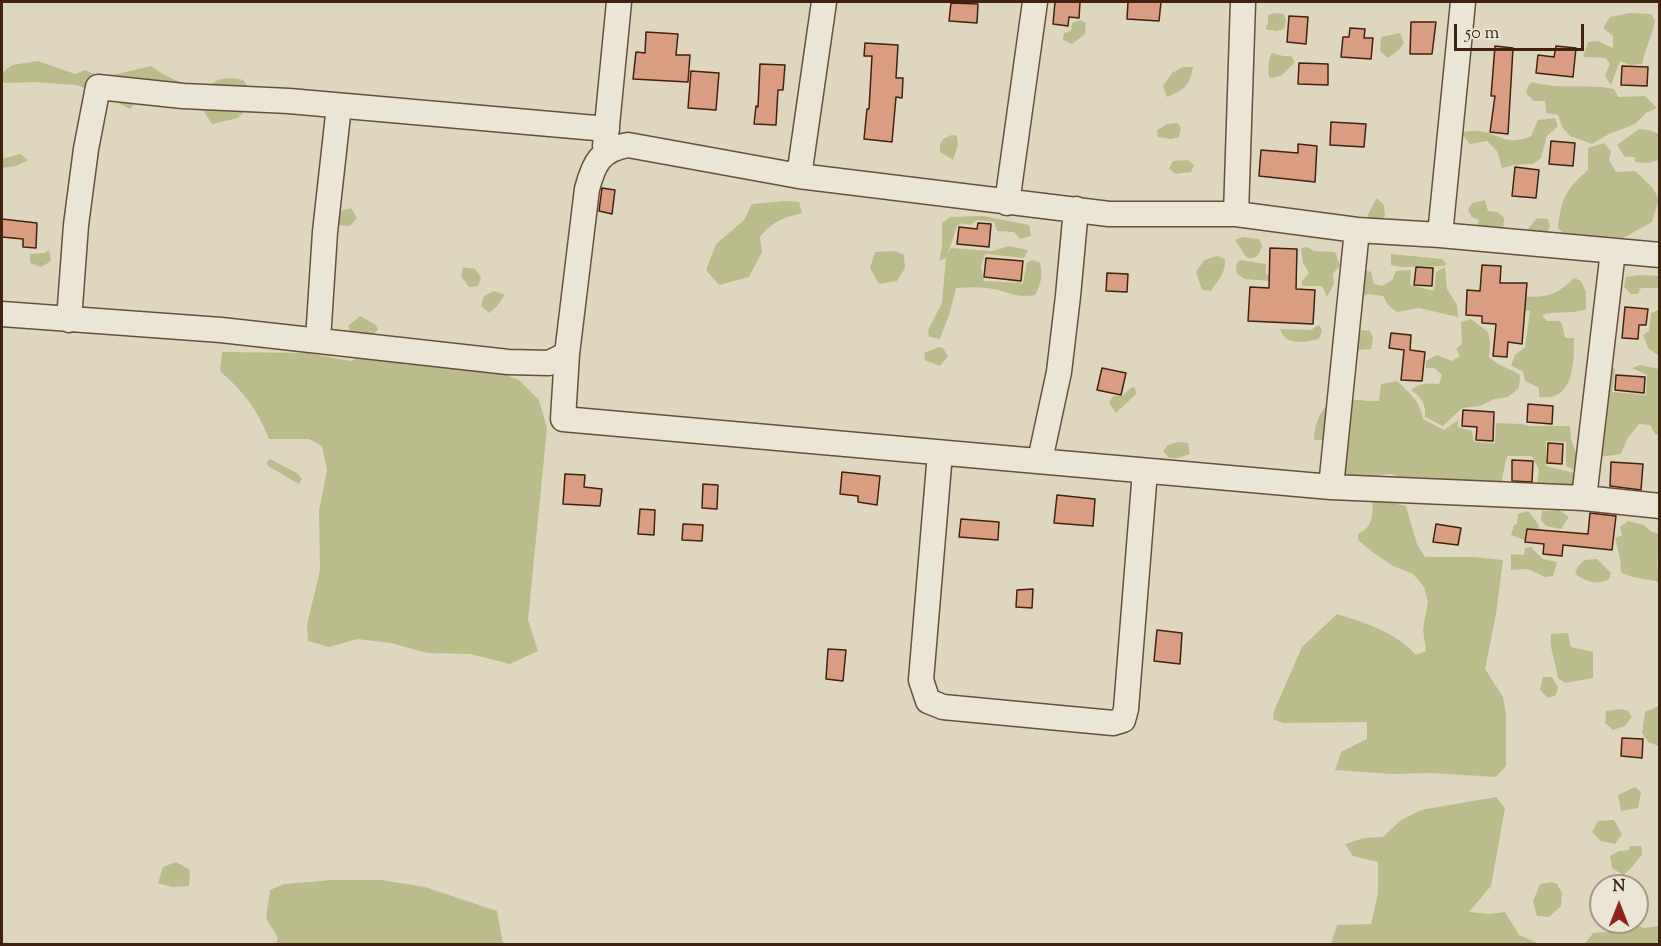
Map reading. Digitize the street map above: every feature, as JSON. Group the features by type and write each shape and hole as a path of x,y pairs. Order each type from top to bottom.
{"street":[{"path":"619,2 606,140 587,189 567,354 563,419 1331,486 1584,498 1659,506"},
{"path":"799,176 824,2"},
{"path":"1007,202 1035,2"},
{"path":"1236,214 1243,2"},
{"path":"1440,235 1463,2"},
{"path":"69,320 86,149 98,87 183,96 339,106 606,140 799,176 1110,214 1236,214 1357,230 1440,235 1659,255"},
{"path":"318,340 325,232 339,106"},
{"path":"1040,460 1059,372 1076,210"},
{"path":"1331,486 1357,230"},
{"path":"1584,498 1613,251"},
{"path":"2,314 220,330 508,362 549,363 567,354"},
{"path":"940,453 921,680 928,701 944,707 1113,723 1123,720 1126,709 1145,471"}],"green space":[{"path":"1630,13 1651,14 1655,21 1654,27 1642,64 1630,65 1620,61 1611,85 1605,76 1610,64 1606,58 1583,57 1588,42 1598,41 1613,48 1613,36 1603,28 1610,17"},
{"path":"1284,14 1286,21 1284,29 1276,31 1265,29 1268,15"},
{"path":"1080,20 1086,23 1085,34 1072,44 1063,40 1064,33 1071,31 1072,23"},
{"path":"1400,33 1404,43 1388,58 1380,51 1381,37"},
{"path":"1272,53 1291,56 1295,62 1282,75 1273,78 1269,77 1268,71"},
{"path":"38,61 75,74 85,70 99,76 151,66 178,81 201,87 222,79 240,79 248,87 248,106 238,118 212,124 203,110 200,93 142,95 130,109 120,104 112,96 76,85 2,81 2,73 12,65"},
{"path":"1183,67 1193,67 1188,83 1178,92 1167,97 1163,86 1172,73"},
{"path":"1532,82 1552,86 1594,86 1614,89 1618,97 1645,96 1657,108 1646,113 1635,124 1609,134 1592,144 1570,136 1562,127 1558,115 1546,113 1545,101 1534,101 1526,93"},
{"path":"1555,118 1558,126 1547,136 1541,158 1533,164 1502,168 1497,151 1487,141 1470,144 1460,132 1479,131 1504,139 1523,139 1531,136 1538,120"},
{"path":"1177,123 1181,127 1179,137 1171,139 1158,137 1157,130 1167,124"},
{"path":"1639,129 1659,134 1659,160 1648,163 1635,162 1635,157 1625,157 1617,145"},
{"path":"952,135 957,136 958,145 953,160 940,152 942,140"},
{"path":"1604,143 1611,151 1609,160 1616,172 1635,171 1652,187 1659,199 1652,222 1623,238 1633,249 1571,240 1558,228 1566,195 1574,183 1588,170 1588,148"},
{"path":"20,154 28,160 16,166 2,168 2,159"},
{"path":"1188,160 1194,165 1191,172 1176,174 1169,169 1173,161"},
{"path":"1377,198 1384,205 1385,217 1376,220 1367,216"},
{"path":"1485,200 1488,211 1498,212 1504,218 1503,233 1475,231 1479,220 1472,217 1468,210 1472,203"},
{"path":"799,202 802,213 779,221 769,227 760,237 762,252 749,277 719,285 706,270 716,244 744,220 752,204"},
{"path":"351,208 357,218 350,226 339,225 337,212"},
{"path":"983,216 1029,225 1031,236 1020,239 1014,232 997,231 994,222 977,220 970,225 962,223 957,226 946,255 951,248 992,251 1009,246 1028,250 1024,258 985,254 981,267 984,281 1023,283 1027,262 1033,260 1040,263 1041,267 1041,279 1037,291 1035,295 1023,296 989,288 956,288 940,339 929,337 928,330 942,303 946,256 945,259 939,260 942,248 942,223 950,217"},
{"path":"1537,218 1548,219 1550,226 1546,234 1525,233"},
{"path":"1243,237 1259,239 1262,246 1259,254 1247,258 1235,240"},
{"path":"1307,247 1314,251 1335,252 1340,265 1333,274 1334,284 1327,297 1322,286 1302,286 1302,281 1309,273 1303,263 1301,248"},
{"path":"49,250 51,261 41,267 30,263 30,254 45,253"},
{"path":"895,251 904,255 905,268 897,281 879,284 870,268 875,252"},
{"path":"1391,254 1442,259 1447,264 1402,267 1391,265"},
{"path":"1217,256 1225,259 1223,272 1211,291 1202,290 1196,272 1204,260"},
{"path":"1240,260 1266,264 1266,274 1272,276 1271,281 1245,279 1237,274 1236,265"},
{"path":"463,267 475,269 481,277 478,286 469,287 461,276"},
{"path":"1445,267 1447,289 1457,305 1458,317 1419,308 1397,312 1388,305 1383,296 1368,294 1360,297 1362,269 1371,272 1374,284 1382,286 1392,280 1396,271 1411,270 1410,285 1434,291 1436,272"},
{"path":"1659,276 1659,288 1641,288 1638,294 1631,294 1624,287 1626,277"},
{"path":"1574,278 1581,281 1586,292 1586,309 1542,315 1547,321 1559,321 1562,324 1565,338 1574,338 1570,379 1561,392 1552,397 1539,397 1539,388 1525,381 1523,372 1511,365 1515,355 1525,347 1530,311 1515,309 1512,296 1546,296 1559,290"},
{"path":"494,291 505,295 489,313 481,306 484,296"},
{"path":"1660,310 1659,356 1648,348 1643,335 1649,331 1651,313"},
{"path":"360,316 376,325 378,330 365,340 354,338 348,326"},
{"path":"1471,319 1488,332 1489,357 1520,375 1519,388 1508,397 1494,399 1480,406 1462,408 1443,426 1425,417 1422,402 1411,390 1424,384 1439,384 1442,375 1434,368 1426,368 1426,361 1437,355 1452,361 1460,356 1456,349 1462,344 1461,322"},
{"path":"1319,325 1322,330 1319,339 1302,342 1287,339 1280,329 1311,330"},
{"path":"1362,330 1370,331 1373,338 1371,349 1359,350 1356,359 1345,357 1350,338"},
{"path":"939,347 943,348 948,356 940,366 925,360 924,353"},
{"path":"222,352 307,353 350,361 373,353 407,365 429,363 490,369 519,380 539,400 547,428 528,620 538,651 510,664 470,654 427,653 391,643 357,639 329,647 308,641 307,625 320,570 319,511 327,470 322,446 309,439 269,439 249,402 220,371"},
{"path":"1640,365 1659,369 1659,436 1655,434 1650,425 1639,424 1627,439 1621,454 1592,458 1587,439 1579,433 1581,421 1602,366 1612,366 1615,369 1612,392 1646,395 1647,375 1632,368"},
{"path":"1397,381 1417,402 1423,419 1444,430 1458,420 1458,427 1472,431 1474,442 1495,443 1496,423 1570,426 1571,439 1581,466 1577,471 1566,466 1566,442 1546,441 1546,466 1574,473 1574,484 1570,495 1536,488 1539,470 1532,456 1507,456 1502,478 1505,496 1427,487 1391,474 1338,478 1335,440 1314,440 1320,414 1328,405 1341,400 1379,401 1381,384"},
{"path":"1132,387 1135,388 1136,394 1116,413 1109,403 1113,396 1122,396"},
{"path":"1177,442 1188,443 1190,454 1169,458 1163,451 1168,445"},
{"path":"270,459 297,473 302,479 299,484 268,466 267,462"},
{"path":"1373,499 1406,506 1417,544 1425,557 1474,557 1503,560 1496,614 1485,669 1503,697 1506,714 1506,766 1496,777 1335,770 1341,752 1367,739 1367,722 1283,723 1273,719 1274,711 1302,647 1337,614 1389,634 1416,655 1426,651 1423,629 1428,602 1424,587 1413,574 1393,566 1358,540 1358,534 1370,524"},
{"path":"1559,510 1569,517 1561,529 1546,526 1541,520 1542,511"},
{"path":"1528,511 1538,524 1541,536 1532,543 1511,535 1514,525 1517,524 1518,514"},
{"path":"1628,521 1644,525 1650,531 1659,534 1657,567 1659,567 1659,582 1621,572 1615,538 1622,535 1620,527"},
{"path":"1531,547 1543,559 1557,562 1553,576 1545,577 1528,569 1511,570 1511,554 1524,555 1525,548"},
{"path":"1597,559 1611,573 1609,579 1592,582 1575,574 1578,566 1585,560"},
{"path":"1568,633 1571,647 1593,652 1593,678 1565,683 1558,678 1551,634"},
{"path":"1543,677 1552,677 1558,688 1556,695 1548,698 1540,690"},
{"path":"1659,706 1659,746 1648,742 1642,733 1645,712"},
{"path":"1622,709 1628,711 1632,717 1625,726 1613,730 1605,723 1606,711"},
{"path":"1635,787 1641,792 1638,808 1621,811 1618,795"},
{"path":"1496,797 1505,808 1491,886 1469,912 1490,914 1505,912 1519,935 1540,944 1331,944 1337,925 1371,924 1378,893 1378,862 1353,856 1345,844 1364,838 1383,837 1401,820 1421,810"},
{"path":"1614,820 1622,834 1615,844 1601,841 1592,832 1598,821"},
{"path":"1630,846 1641,846 1642,855 1631,868 1621,874 1612,868 1610,856 1619,851 1629,850"},
{"path":"176,862 190,870 189,886 172,887 158,883 163,867"},
{"path":"333,880 381,880 425,887 497,911 503,944 276,944 278,938 266,918 270,890 284,884"},
{"path":"1551,882 1557,884 1562,893 1561,906 1549,917 1537,916 1533,901 1540,884"},
{"path":"1659,926 1659,944 1585,944 1592,934 1649,934 1649,927"}],"building":[{"path":"1055,2 1080,2 1079,18 1069,17 1068,26 1053,24"},
{"path":"1128,2 1161,2 1159,21 1127,19"},
{"path":"951,3 978,4 977,23 949,21"},
{"path":"1289,16 1308,17 1306,44 1287,42"},
{"path":"1411,22 1436,22 1432,54 1410,54"},
{"path":"1350,28 1365,29 1364,38 1373,38 1371,59 1341,57 1343,37 1349,37"},
{"path":"646,32 678,34 676,55 690,55 688,82 633,79 636,52 645,53"},
{"path":"865,43 898,45 896,78 903,78 902,98 896,97 892,142 864,139 867,109 869,109 872,56 864,56"},
{"path":"1495,46 1513,48 1508,134 1490,132 1495,96 1491,96"},
{"path":"1556,46 1576,48 1573,77 1536,73 1538,55 1554,57"},
{"path":"1299,63 1328,64 1328,85 1298,84"},
{"path":"760,64 785,65 783,90 778,90 776,125 754,124 756,106 758,107"},
{"path":"1622,66 1648,67 1647,86 1621,85"},
{"path":"691,71 719,73 716,110 688,108"},
{"path":"1331,122 1366,124 1364,147 1330,145"},
{"path":"1551,141 1575,143 1573,166 1549,164"},
{"path":"1298,144 1317,146 1315,182 1259,176 1261,150 1298,153"},
{"path":"1515,167 1539,170 1536,198 1512,196"},
{"path":"602,188 615,190 612,214 599,211"},
{"path":"2,219 37,223 36,248 23,247 23,239 2,237"},
{"path":"978,223 991,224 989,247 957,244 959,227 977,229"},
{"path":"1270,248 1297,249 1296,289 1315,290 1313,324 1248,321 1250,287 1269,288"},
{"path":"986,258 1023,261 1021,281 984,277"},
{"path":"1482,265 1501,266 1500,283 1527,283 1522,344 1508,342 1507,357 1493,356 1496,324 1482,323 1482,316 1466,315 1467,290 1480,291"},
{"path":"1416,267 1433,268 1432,286 1414,285"},
{"path":"1107,273 1128,274 1127,292 1106,291"},
{"path":"1625,307 1648,309 1646,325 1639,325 1638,339 1622,338"},
{"path":"1391,333 1411,335 1410,350 1425,352 1422,381 1401,380 1404,350 1389,348"},
{"path":"1102,368 1126,373 1121,395 1097,390"},
{"path":"1616,375 1645,377 1644,393 1615,390"},
{"path":"1528,404 1553,406 1552,424 1527,422"},
{"path":"1463,410 1494,412 1493,441 1476,440 1477,427 1462,426"},
{"path":"1548,443 1563,444 1562,464 1547,463"},
{"path":"1512,460 1533,461 1532,482 1512,481"},
{"path":"1611,462 1643,464 1641,490 1610,486"},
{"path":"842,472 880,476 877,505 858,502 858,496 840,494"},
{"path":"565,474 585,475 584,487 602,489 600,506 563,504"},
{"path":"703,484 718,485 717,509 702,508"},
{"path":"1057,495 1095,499 1093,526 1054,523"},
{"path":"640,509 655,510 654,535 638,534"},
{"path":"1590,513 1616,516 1612,550 1563,545 1562,556 1543,554 1544,544 1525,542 1527,529 1588,534"},
{"path":"961,519 999,522 998,540 959,537"},
{"path":"683,524 703,525 702,541 682,540"},
{"path":"1436,524 1461,528 1458,545 1433,542"},
{"path":"1033,589 1032,608 1016,607 1017,590"},
{"path":"1157,630 1182,633 1180,664 1154,661"},
{"path":"828,649 846,650 843,681 826,679"},
{"path":"1622,738 1643,739 1642,758 1621,756"}]}
